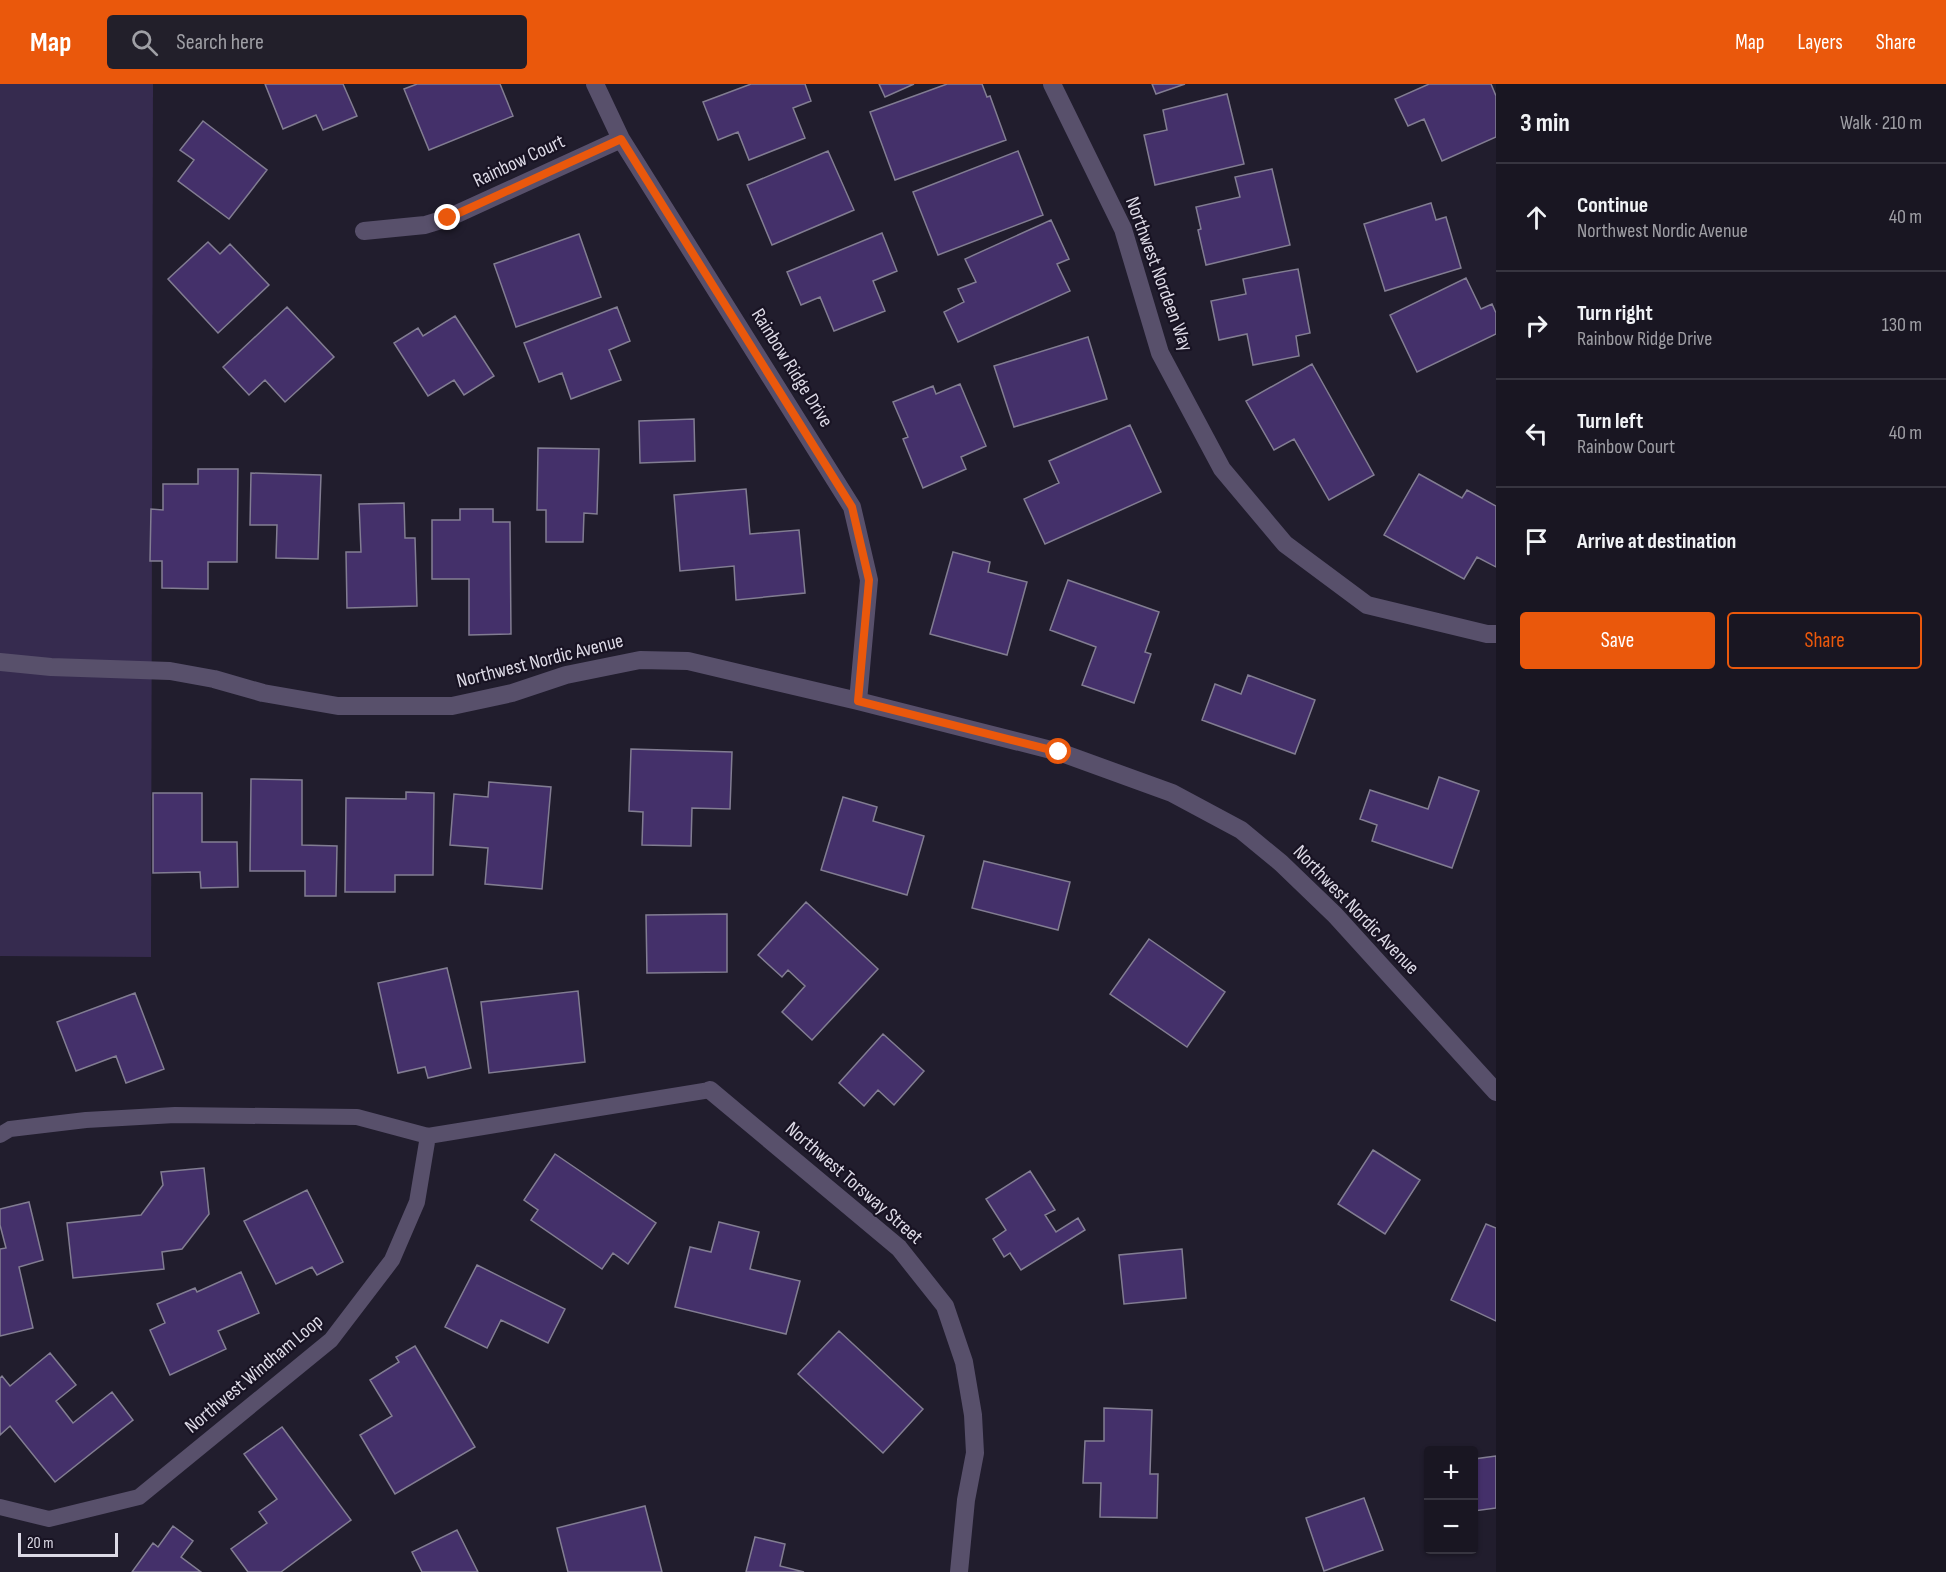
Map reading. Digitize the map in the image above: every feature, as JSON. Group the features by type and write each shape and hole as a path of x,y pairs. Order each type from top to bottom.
{"street":[{"name":"Rainbow Ridge Drive","path":"596,84 621,139 852,507 869,580 858,701"},
{"name":"Northwest Nordeen Way","path":"1052,84 1123,229 1160,353 1222,469 1285,544 1367,605 1487,633 1496,633"},
{"name":"Rainbow Court","path":"364,231 425,225 448,218 621,139"},
{"name":"Northwest Nordic Avenue","path":"0,662 51,667 170,671 214,679 263,693 339,706 452,706 512,693 567,675 640,660 688,661 1059,752 1172,793 1240,830 1281,863 1335,915 1496,1092"},
{"name":"Northwest Torsway Street","path":"710,1090 899,1248 945,1306 964,1362 973,1415 975,1453 966,1500 959,1572"}],"lane":[{"path":"0,1135 10,1129 86,1120 175,1115 357,1117 428,1136 710,1090"},
{"name":"Northwest Windham Loop","path":"0,1507 49,1519 139,1497 331,1340 392,1260 417,1202 428,1136"}],"shaded area":[{"path":"0,84 153,84 151,957 0,956"}],"building":[{"path":"265,84 343,84 357,116 323,130 316,115 283,129"},
{"path":"417,84 500,84 513,116 429,150 404,89"},
{"path":"751,84 805,84 811,101 793,108 805,138 749,160 738,132 718,140 703,102"},
{"path":"879,84 914,84 885,97"},
{"path":"947,84 982,84 987,97 990,96 1006,140 895,180 870,112"},
{"path":"1152,84 1185,84 1156,94"},
{"path":"1429,84 1491,84 1496,96 1496,137 1442,161 1424,119 1408,126 1395,99"},
{"path":"1227,94 1244,164 1155,185 1144,135 1167,130 1163,110"},
{"path":"203,121 267,170 229,219 178,181 194,160 180,150"},
{"path":"828,151 854,210 772,245 747,185"},
{"path":"1018,151 1043,215 938,255 913,192"},
{"path":"1272,169 1290,245 1206,265 1198,230 1201,229 1196,207 1240,197 1235,177"},
{"path":"1431,203 1436,220 1446,217 1461,268 1385,291 1364,224"},
{"path":"1051,220 1069,259 1057,264 1070,291 958,342 944,312 964,302 958,289 976,282 965,259"},
{"path":"882,233 897,271 873,281 885,311 834,331 820,297 801,305 787,272"},
{"path":"579,234 601,297 516,327 494,264"},
{"path":"208,242 220,254 230,244 269,285 218,333 168,279"},
{"path":"1298,269 1310,333 1296,336 1299,356 1253,365 1247,334 1219,340 1211,301 1246,294 1243,279"},
{"path":"1466,278 1481,309 1492,304 1496,313 1496,334 1417,372 1390,315"},
{"path":"287,307 334,357 285,402 265,380 249,395 223,367"},
{"path":"617,307 630,341 609,350 621,380 571,399 562,373 539,382 524,343"},
{"path":"455,316 494,376 464,395 454,380 428,396 394,343 418,328 423,336"},
{"path":"1088,337 1107,399 1014,427 994,366"},
{"path":"1312,364 1374,475 1329,500 1294,439 1274,450 1246,401"},
{"path":"960,384 986,446 961,457 966,469 923,488 903,439 908,437 893,402 933,386 936,394"},
{"path":"694,419 695,461 640,463 639,421"},
{"path":"1130,425 1161,492 1045,544 1024,499 1059,483 1049,461"},
{"path":"538,448 599,449 597,514 584,513 583,542 546,542 546,510 537,510"},
{"path":"198,469 238,469 237,562 208,562 208,589 162,588 162,561 150,561 151,509 163,510 163,484 198,484"},
{"path":"251,473 321,475 318,559 276,558 277,525 250,525"},
{"path":"1419,474 1462,498 1467,490 1496,506 1496,567 1477,557 1464,579 1384,535"},
{"path":"746,489 750,534 799,530 805,593 736,600 734,566 680,571 674,495"},
{"path":"404,503 405,538 415,538 417,606 347,608 346,552 361,552 359,504"},
{"path":"460,509 493,509 493,522 510,522 511,634 469,635 469,579 432,579 432,520 460,520"},
{"path":"953,552 990,562 988,572 1027,582 1007,655 930,634"},
{"path":"1068,580 1159,612 1145,652 1151,654 1134,703 1082,685 1096,647 1050,630"},
{"path":"1248,675 1315,700 1295,754 1202,720 1215,684 1241,694"},
{"path":"631,749 732,752 730,809 692,808 691,846 642,845 643,812 629,811"},
{"path":"1439,777 1479,791 1452,868 1372,841 1377,825 1360,819 1370,790 1428,809"},
{"path":"251,779 302,780 302,845 337,846 336,896 305,896 305,871 250,871"},
{"path":"489,782 551,787 542,889 485,884 488,848 450,845 454,794 488,797"},
{"path":"406,792 434,793 433,875 395,875 395,892 345,892 346,798 406,799"},
{"path":"153,793 202,793 202,842 237,842 238,887 201,888 200,872 153,873"},
{"path":"843,797 877,807 873,821 924,836 907,895 821,870"},
{"path":"984,861 1070,882 1058,930 972,908"},
{"path":"806,902 878,969 812,1040 782,1012 805,986 788,970 782,977 758,955"},
{"path":"727,914 727,972 647,973 646,915"},
{"path":"1149,939 1225,992 1187,1047 1110,994"},
{"path":"447,968 471,1068 428,1078 425,1067 398,1073 378,983"},
{"path":"578,991 585,1062 489,1073 481,1002"},
{"path":"135,993 164,1069 126,1083 116,1056 76,1071 57,1022"},
{"path":"883,1034 924,1071 894,1105 878,1090 864,1106 839,1083"},
{"path":"1373,1150 1420,1180 1385,1234 1338,1204"},
{"path":"555,1154 656,1223 628,1264 613,1253 602,1269 531,1220 538,1210 524,1200"},
{"path":"204,1168 209,1214 182,1249 162,1252 164,1269 73,1278 67,1223 141,1215 163,1185 161,1172"},
{"path":"1030,1171 1055,1210 1045,1215 1056,1232 1078,1218 1085,1230 1021,1270 1010,1253 1004,1257 993,1239 1006,1230 986,1199"},
{"path":"307,1190 343,1262 317,1275 312,1267 276,1284 244,1221"},
{"path":"29,1202 43,1260 19,1267 33,1328 0,1336 0,1249 6,1248 0,1225 0,1209"},
{"path":"719,1222 759,1232 750,1269 800,1281 786,1334 675,1307 690,1247 711,1252"},
{"path":"1486,1224 1496,1228 1496,1321 1451,1300"},
{"path":"1182,1249 1186,1298 1124,1304 1119,1255"},
{"path":"477,1265 565,1309 548,1343 501,1320 487,1348 445,1327"},
{"path":"241,1272 259,1313 218,1331 226,1349 170,1375 150,1330 165,1323 157,1304 195,1288 197,1292"},
{"path":"839,1331 923,1409 883,1453 798,1374"},
{"path":"415,1346 475,1447 395,1494 360,1435 392,1416 370,1380 399,1362 396,1357"},
{"path":"50,1353 76,1385 56,1401 73,1423 112,1392 133,1420 55,1482 10,1426 0,1435 0,1378 2,1376 10,1386"},
{"path":"1104,1408 1152,1410 1150,1474 1158,1474 1157,1518 1100,1517 1101,1483 1083,1483 1085,1441 1104,1441"},
{"path":"282,1427 351,1520 281,1572 248,1572 231,1549 267,1523 259,1512 277,1499 244,1454"},
{"path":"1496,1456 1496,1508 1478,1510 1478,1458"},
{"path":"1364,1498 1383,1550 1324,1571 1306,1518"},
{"path":"645,1506 662,1572 568,1572 557,1528"},
{"path":"173,1526 193,1541 181,1557 201,1572 132,1572 153,1543 158,1547"},
{"path":"457,1530 478,1572 422,1572 412,1552"},
{"path":"755,1537 785,1544 780,1566 804,1572 746,1572"}],"route":[{"path":"448,218 621,139 852,507 869,580 858,701 1059,752"}]}
